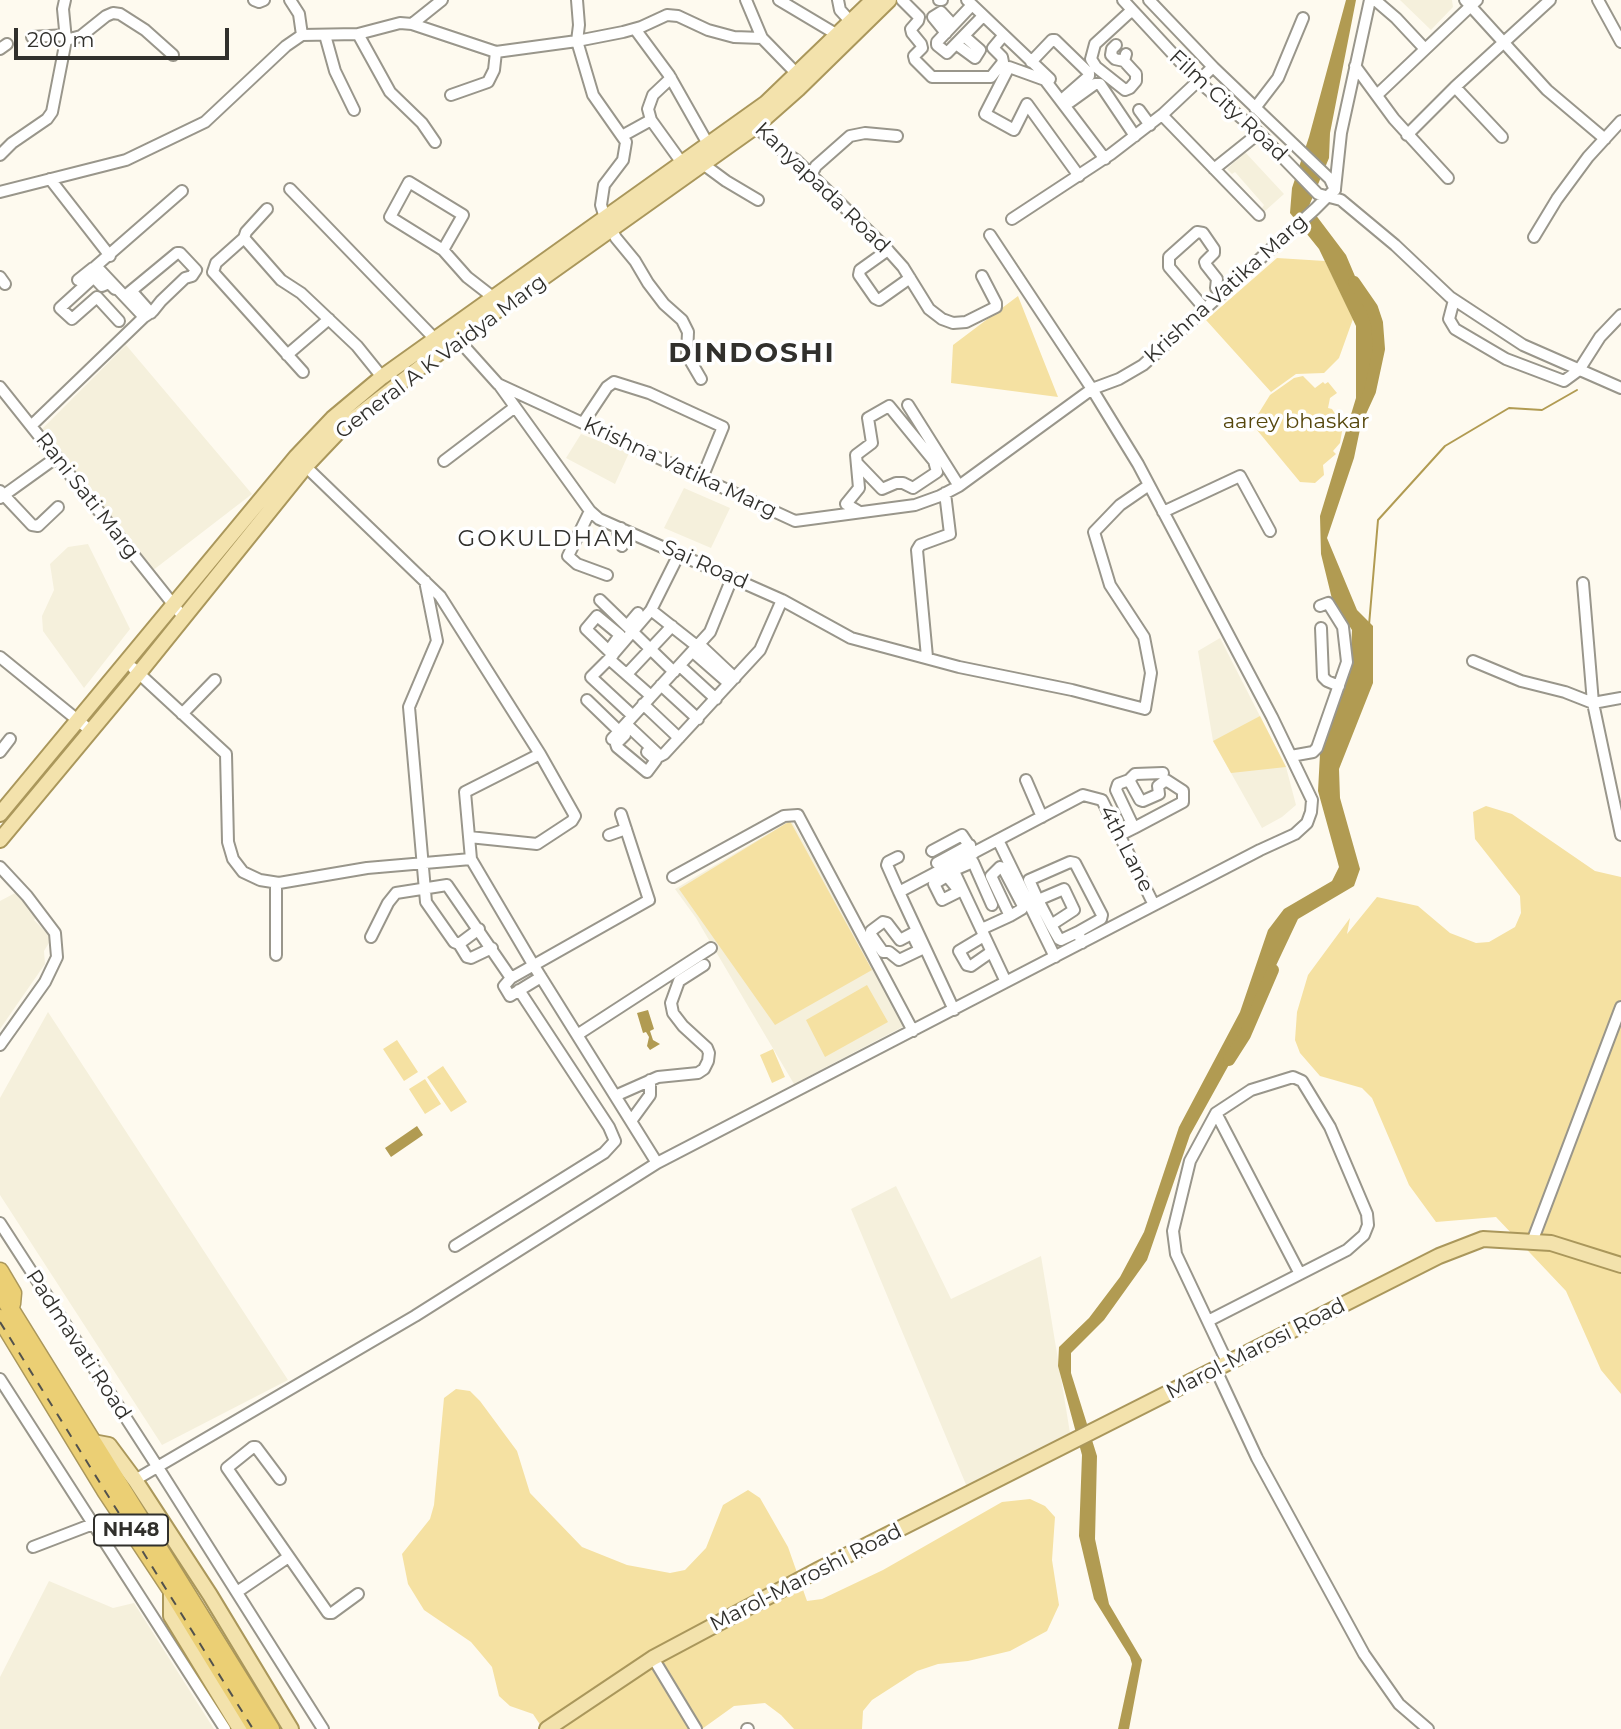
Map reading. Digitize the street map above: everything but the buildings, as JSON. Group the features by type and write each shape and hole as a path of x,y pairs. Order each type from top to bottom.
{"highway":[{"path":"0,1271 13,1293 5,1306"},
{"name":"NH48","path":"5,1306 93,1442 256,1729"},
{"name":"NH48","path":"5,1306 106,1492 170,1590 187,1604 271,1729"}],"main road":[{"name":"General A K Vaidya Marg","path":"300,462 494,298 703,164 751,121 873,0"},
{"name":"General A K Vaidya Marg","path":"0,814 127,662 178,612 333,418 435,338 453,334 608,224 708,144 751,121 798,89 889,0"},
{"name":"General A K Vaidya Marg","path":"0,841 139,673 178,612"},
{"name":"Marol-Marosi Road","path":"1074,1442 1439,1256 1483,1238 1551,1243 1621,1265"},
{"path":"93,1442 109,1445 135,1480 210,1595 292,1729"},
{"name":"Marol-Maroshi Road","path":"547,1729 653,1658 818,1570 1074,1442"},
{"path":"170,1590 171,1616 240,1729"}],"street":[{"path":"0,155 12,143 47,119 52,112 66,37 63,9 65,0"},
{"path":"254,0 264,0"},
{"path":"290,0 299,14 302,36"},
{"path":"412,24 442,0"},
{"path":"577,0 577,41 593,95 626,142 624,160 604,185 601,205 608,224 664,304 682,320 688,332 687,355 701,379"},
{"path":"746,0 762,38 798,75"},
{"path":"779,0 836,34"},
{"path":"838,0 840,10 850,22"},
{"name":"Film City Road","path":"1124,0 1198,81 1259,133 1318,194 1331,192"},
{"name":"Film City Road","path":"1149,0 1213,67 1330,179 1331,192 1395,244 1454,300 1523,345 1621,388"},
{"path":"1331,192 1355,66 1373,0 1396,18 1425,49"},
{"path":"1408,135 1455,87 1550,0"},
{"path":"1598,0 1621,42"},
{"path":"907,1 919,17 911,29 922,48 914,56 915,60 932,77 991,77 1003,62 993,48 1003,36"},
{"path":"1378,94 1471,2 1547,90 1605,139"},
{"path":"983,16 947,53 937,45 970,3 1068,99 1108,156"},
{"path":"1116,45 1111,55 1115,60 1125,57 1136,74 1136,81 1125,90 1096,67 1091,60 1091,52 1095,44 1132,10"},
{"path":"32,37 80,36 113,13 120,14 145,30 173,55"},
{"path":"0,192 126,160 205,122 286,46 302,36 358,34 400,23 412,24 496,52 577,41 635,29 667,15 678,16 708,30 734,37 762,38"},
{"path":"1255,108 1278,78 1303,18"},
{"path":"635,29 671,78 708,144"},
{"path":"325,34 335,71 354,110"},
{"path":"358,34 390,92 422,123 435,142"},
{"path":"1031,62 1055,40 1089,73 1068,99"},
{"path":"451,95 488,82 494,70 496,52"},
{"path":"1355,66 1408,135 1448,178"},
{"path":"1079,176 1027,104 1014,130 985,114 1009,67 1045,80 1108,156"},
{"path":"1012,219 1079,176 1155,121 1213,67"},
{"path":"671,78 653,95 648,109 651,120 682,163"},
{"path":"1068,99 1095,84 1100,85 1135,136"},
{"path":"1455,87 1502,137"},
{"path":"1140,109 1214,169 1259,215"},
{"path":"622,136 651,120"},
{"name":"Kanyapada Road","path":"751,121 777,147 796,160 888,250 935,314 942,319 966,322 996,307 982,276"},
{"path":"1534,237 1557,199 1588,157 1621,121"},
{"path":"811,175 816,166 850,136 865,133 897,136"},
{"path":"1214,169 1259,133"},
{"path":"1274,148 1285,137"},
{"path":"703,164 758,200"},
{"path":"50,179 110,256"},
{"path":"443,250 463,215 409,182 390,217 443,250 467,277 494,298"},
{"path":"290,189 435,338"},
{"path":"93,272 102,286 109,283 135,314 124,320 97,297 72,319 60,308 93,272 182,191"},
{"name":"Krishna Vatika Marg","path":"453,334 498,384 795,522 915,505 959,486 1092,389 1119,379 1143,365 1331,192"},
{"path":"267,209 246,232 244,238 216,263 213,272 303,372"},
{"path":"1205,309 1170,267 1169,262 1169,257 1197,232 1203,233 1213,248 1214,253 1205,262 1217,279 1216,288 1222,294"},
{"path":"135,1480 415,1316 657,1163 1055,957 1080,937 1101,919 1102,915 1075,863 1070,862 1029,880 1061,940 1080,937 1154,905 1295,834 1307,823 1312,800 1149,485 1092,389 990,235"},
{"path":"244,238 281,279 330,319 382,377"},
{"path":"888,250 860,270 859,275 875,298 879,300 910,278"},
{"path":"32,425 196,270 177,253 130,295"},
{"path":"78,280 93,272"},
{"path":"93,272 130,295 148,315"},
{"path":"1454,300 1449,319 1455,329 1506,359 1564,381 1579,370 1600,337 1621,315"},
{"path":"287,355 330,319"},
{"path":"583,423 607,387 614,382 649,393 711,421 723,427 702,478"},
{"name":"Sai Road","path":"498,384 590,511 617,530 679,554 782,600 851,638 959,667 1072,690 1145,709 1151,673 1144,637 1110,585 1094,532 1121,505 1149,485"},
{"name":"Rani Sati Marg","path":"0,387 178,612"},
{"path":"908,405 959,486"},
{"path":"858,463 882,489 897,483 913,488 937,472 934,461 889,406 868,418 872,443 856,455 859,488 846,505 862,512"},
{"path":"444,461 515,407"},
{"path":"55,458 1,495 32,526 38,526 58,507"},
{"path":"300,462 440,596 540,754 575,816 572,821 537,844 469,837"},
{"path":"1163,512 1240,476 1270,531"},
{"path":"927,657 917,550 920,544 950,534 945,493"},
{"path":"590,511 568,556 577,564 607,575"},
{"path":"617,530 625,539 622,546"},
{"path":"679,554 651,610 630,629 592,677 660,756 698,719 730,679 760,649 782,600"},
{"path":"628,720 710,632 733,578"},
{"path":"425,581 437,641 408,707 426,902 454,942 469,958 492,948"},
{"path":"1583,583 1593,703 1621,835"},
{"path":"600,600 650,649 716,699"},
{"path":"1291,756 1313,752 1317,748 1347,662 1343,627 1328,603 1320,606"},
{"path":"651,610 730,679"},
{"path":"630,629 638,614"},
{"path":"627,674 672,626"},
{"path":"1321,628 1323,677 1339,686"},
{"path":"610,654 627,674 628,720"},
{"path":"0,657 91,732"},
{"path":"1473,661 1521,681 1565,692 1593,703 1621,698"},
{"path":"127,662 226,754 228,842 233,859 243,872 260,880 276,883 367,868 471,859"},
{"path":"182,714 215,680"},
{"path":"661,685 698,719"},
{"path":"587,700 628,720 679,738"},
{"path":"0,752 10,739"},
{"path":"540,754 465,792 471,859 534,966 657,1163"},
{"path":"1134,828 1116,790 1118,785 1135,774 1163,773"},
{"path":"899,892 923,879 937,867 1042,817 1026,780"},
{"path":"1120,835 1183,802 1184,797 1183,791 1166,780 1158,786 1159,794 1143,801 1129,780"},
{"name":"4th Lane","path":"1042,817 1083,795 1102,800 1154,905"},
{"path":"541,977 510,996 504,986 511,978 654,899 621,814"},
{"path":"673,877 784,816 798,815 914,1031"},
{"path":"609,835 626,830"},
{"path":"937,867 929,850 962,835 972,849"},
{"path":"998,840 1055,957"},
{"path":"937,867 951,865 972,849"},
{"path":"898,857 887,865 899,892 914,932 920,950 899,960 889,952 883,953 871,936 871,931 883,922 887,923 898,940 914,932"},
{"path":"1006,982 991,952 978,911 958,868 972,862 998,902 1010,915"},
{"path":"951,865 959,888 984,930"},
{"path":"0,867 55,933 57,957 45,982 0,1045"},
{"path":"991,952 971,966 967,965 960,951 984,930 1022,909 1023,906 1000,867 991,876 998,902"},
{"path":"923,879 934,900"},
{"path":"276,883 276,955"},
{"path":"371,937 394,895 449,886 511,978"},
{"path":"1038,900 1064,889 1074,910 1051,925"},
{"path":"978,911 998,902"},
{"path":"458,944 478,929"},
{"path":"914,932 954,1010"},
{"path":"577,1035 711,948"},
{"path":"615,1096 658,1077 698,1073 708,1061 707,1048 683,1026 673,1013 671,1003 679,981 705,965"},
{"path":"455,1247 604,1153 615,1141 609,1127 519,990"},
{"path":"1532,1242 1621,1007"},
{"path":"1208,1321 1358,1242 1368,1225 1367,1214 1330,1127 1307,1087 1293,1077 1251,1090 1216,1113 1190,1161 1173,1231 1176,1254 1208,1321 1222,1367 1257,1458 1364,1654 1399,1704 1428,1729"},
{"path":"631,1121 650,1095 650,1080"},
{"path":"1216,1113 1300,1274"},
{"name":"Padmavati Road","path":"0,1223 323,1729"},
{"path":"0,1379 225,1729"},
{"path":"280,1479 256,1447 227,1468 328,1613 332,1613 358,1594"},
{"path":"33,1547 93,1524"},
{"path":"237,1592 288,1558"},
{"path":"653,1658 696,1729"}],"shaded area":[{"path":"1346,0 1356,0 1330,133 1329,158 1309,206 1346,255 1374,321 1378,343 1354,458 1327,538 1357,610 1373,626 1373,683 1339,769 1340,798 1360,869 1354,886 1298,919 1231,1061 1190,1135 1147,1260 1104,1320 1071,1353 1071,1373 1097,1456 1095,1539 1109,1604 1142,1660 1129,1729 1118,1729 1132,1664 1094,1599 1079,1536 1082,1455 1058,1366 1059,1347 1089,1318 1120,1277 1144,1232 1179,1127 1240,1012 1268,930 1284,909 1332,881 1339,867 1318,791 1320,754 1350,670 1352,630 1332,599 1321,554 1320,516 1356,398 1356,326 1319,249 1290,213 1292,188 1309,137"},
{"path":"1400,0 1452,0 1453,7 1431,30"},
{"path":"1245,152 1284,194 1265,211 1262,208 1264,205 1235,172 1232,174 1227,169"},
{"path":"126,345 252,494 152,571 39,432"},
{"path":"581,434 629,453 615,484 566,458"},
{"path":"684,488 730,508 711,548 664,528"},
{"path":"88,544 130,629 84,688 43,631 42,616 54,590 50,564 68,547"},
{"path":"1220,638 1286,767 1296,805 1262,828 1213,741 1198,651"},
{"path":"791,820 908,1024 794,1084 696,918 675,889"},
{"path":"17,892 41,914 34,920 52,938 44,951 45,964 0,1029 0,901"},
{"path":"648,1010 654,1029 650,1031 653,1040 660,1044 650,1050 647,1046 649,1037 646,1032 643,1033 637,1013"},
{"path":"48,1012 288,1380 162,1445 0,1195 0,1098"},
{"path":"417,1126 423,1135 391,1157 385,1148"},
{"path":"896,1186 951,1299 1041,1256 1070,1433 967,1487 851,1209"},
{"path":"49,1581 113,1608 134,1603 214,1729 0,1729 0,1677"}],"green space":[{"path":"1277,258 1325,261 1353,319 1339,358 1324,373 1296,374 1271,392 1206,320"},
{"path":"1018,296 1058,397 951,383 953,345"},
{"name":"aarey bhaskar","path":"1303,376 1315,388 1328,382 1337,393 1330,398 1328,408 1332,409 1339,420 1344,420 1340,443 1333,451 1336,454 1323,465 1324,475 1315,483 1300,482 1252,424 1270,395 1294,378"},
{"path":"1260,716 1286,767 1231,773 1213,741"},
{"path":"1486,806 1512,814 1595,871 1621,877 1621,1394 1601,1370 1566,1291 1496,1217 1436,1222 1409,1185 1372,1098 1362,1088 1320,1076 1300,1053 1295,1040 1297,1012 1308,975 1350,918 1347,934 1377,897 1418,906 1450,933 1476,943 1489,942 1515,927 1521,913 1520,896 1475,839 1473,812"},
{"path":"790,821 872,970 775,1025 679,889"},
{"path":"867,985 888,1022 825,1057 806,1020"},
{"path":"397,1040 418,1072 404,1081 383,1049"},
{"path":"773,1049 785,1077 772,1083 760,1055"},
{"path":"443,1066 467,1102 451,1112 427,1077"},
{"path":"425,1079 441,1104 425,1114 409,1089"},
{"path":"456,1389 470,1391 480,1401 517,1451 530,1493 582,1547 627,1565 670,1573 685,1570 706,1548 723,1505 748,1490 760,1498 788,1547 807,1601 822,1599 883,1570 1002,1502 1030,1499 1045,1506 1055,1517 1052,1560 1059,1605 1047,1631 1010,1651 968,1661 938,1664 917,1671 872,1700 863,1711 862,1729 794,1729 765,1703 734,1706 702,1729 543,1729 533,1714 510,1706 499,1696 492,1667 471,1642 424,1610 408,1584 402,1554 430,1519 434,1505 444,1398"}],"waterway":[{"path":"1354,282 1372,308 1377,323 1379,349 1370,391 1359,415"},
{"path":"1369,625 1378,520 1445,446 1509,408 1542,410 1577,390"},
{"path":"1229,1060 1245,1035 1273,970"}],"railway":[{"path":"0,1322 253,1729"}],"district":[{"name":"DINDOSHI","path":"752,354"},
{"name":"GOKULDHAM","path":"547,539"}]}
